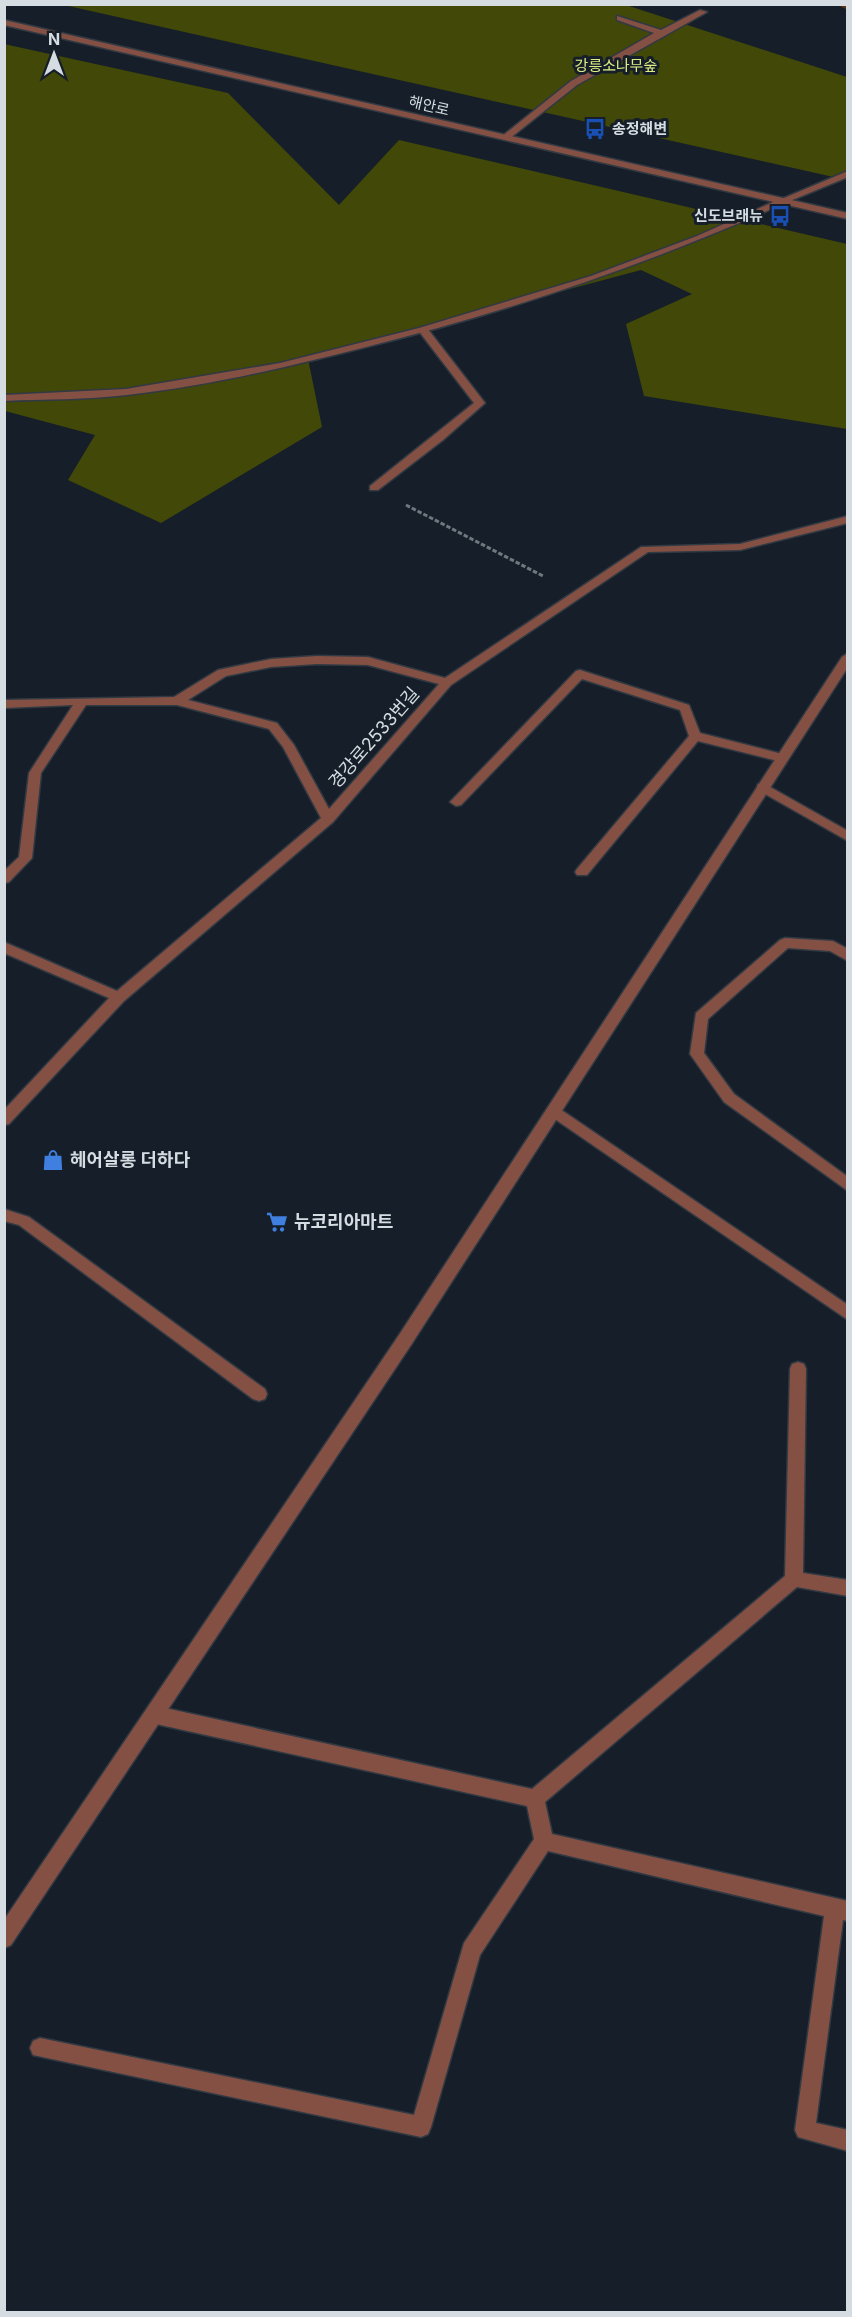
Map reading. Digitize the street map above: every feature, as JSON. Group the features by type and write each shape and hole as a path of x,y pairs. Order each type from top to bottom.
{"street":[{"path":"506,137 574,83 661,33 703,12"},
{"path":"620,18 661,33"},
{"name":"해안로","path":"4,22 848,216"},
{"path":"4,398 126,392 280,366 423,330 594,278 700,238 848,174"},
{"path":"374,488 480,403 423,330"},
{"name":"경강로2533번길","path":"4,1120 119,997 328,819 447,682 645,549 740,547 848,519"},
{"path":"4,1938 156,1715 405,1340 848,657"},
{"path":"177,701 222,673 271,663 317,660 368,661 447,682"},
{"path":"456,802 580,674 685,708 695,736"},
{"path":"4,879 25,858 35,773 82,701"},
{"path":"4,704 177,701 273,726 288,745 328,819"},
{"path":"695,736 782,758"},
{"path":"582,872 695,736"},
{"path":"763,787 848,837"},
{"path":"848,956 833,946 785,943 700,1017 697,1054 729,1098 848,1185"},
{"path":"4,947 119,997"},
{"path":"554,1111 848,1314"},
{"path":"4,1215 24,1221 259,1394"},
{"path":"535,1799 794,1579 798,1368"},
{"path":"794,1579 848,1588"},
{"path":"156,1715 535,1799"},
{"path":"40,2048 422,2127 471,1950 544,1841 535,1799"},
{"path":"544,1841 841,1910 805,2130 848,2141"}],"path":[{"path":"374,488 579,594"}],"green space":[{"name":"강릉소나무숲","path":"64,5 626,5 847,77 847,180"},
{"path":"4,44 228,93 339,205 399,140 847,244 847,429 644,396 626,324 692,294 641,270 308,359 322,427 161,523 68,480 95,435 5,411"}],"place":[{"name":"송정해변","path":"595,129"},
{"name":"신도브래뉴","path":"780,216"},
{"name":"헤어살롱 더하다","path":"53,1160"},
{"name":"뉴코리아마트","path":"277,1222"}]}
